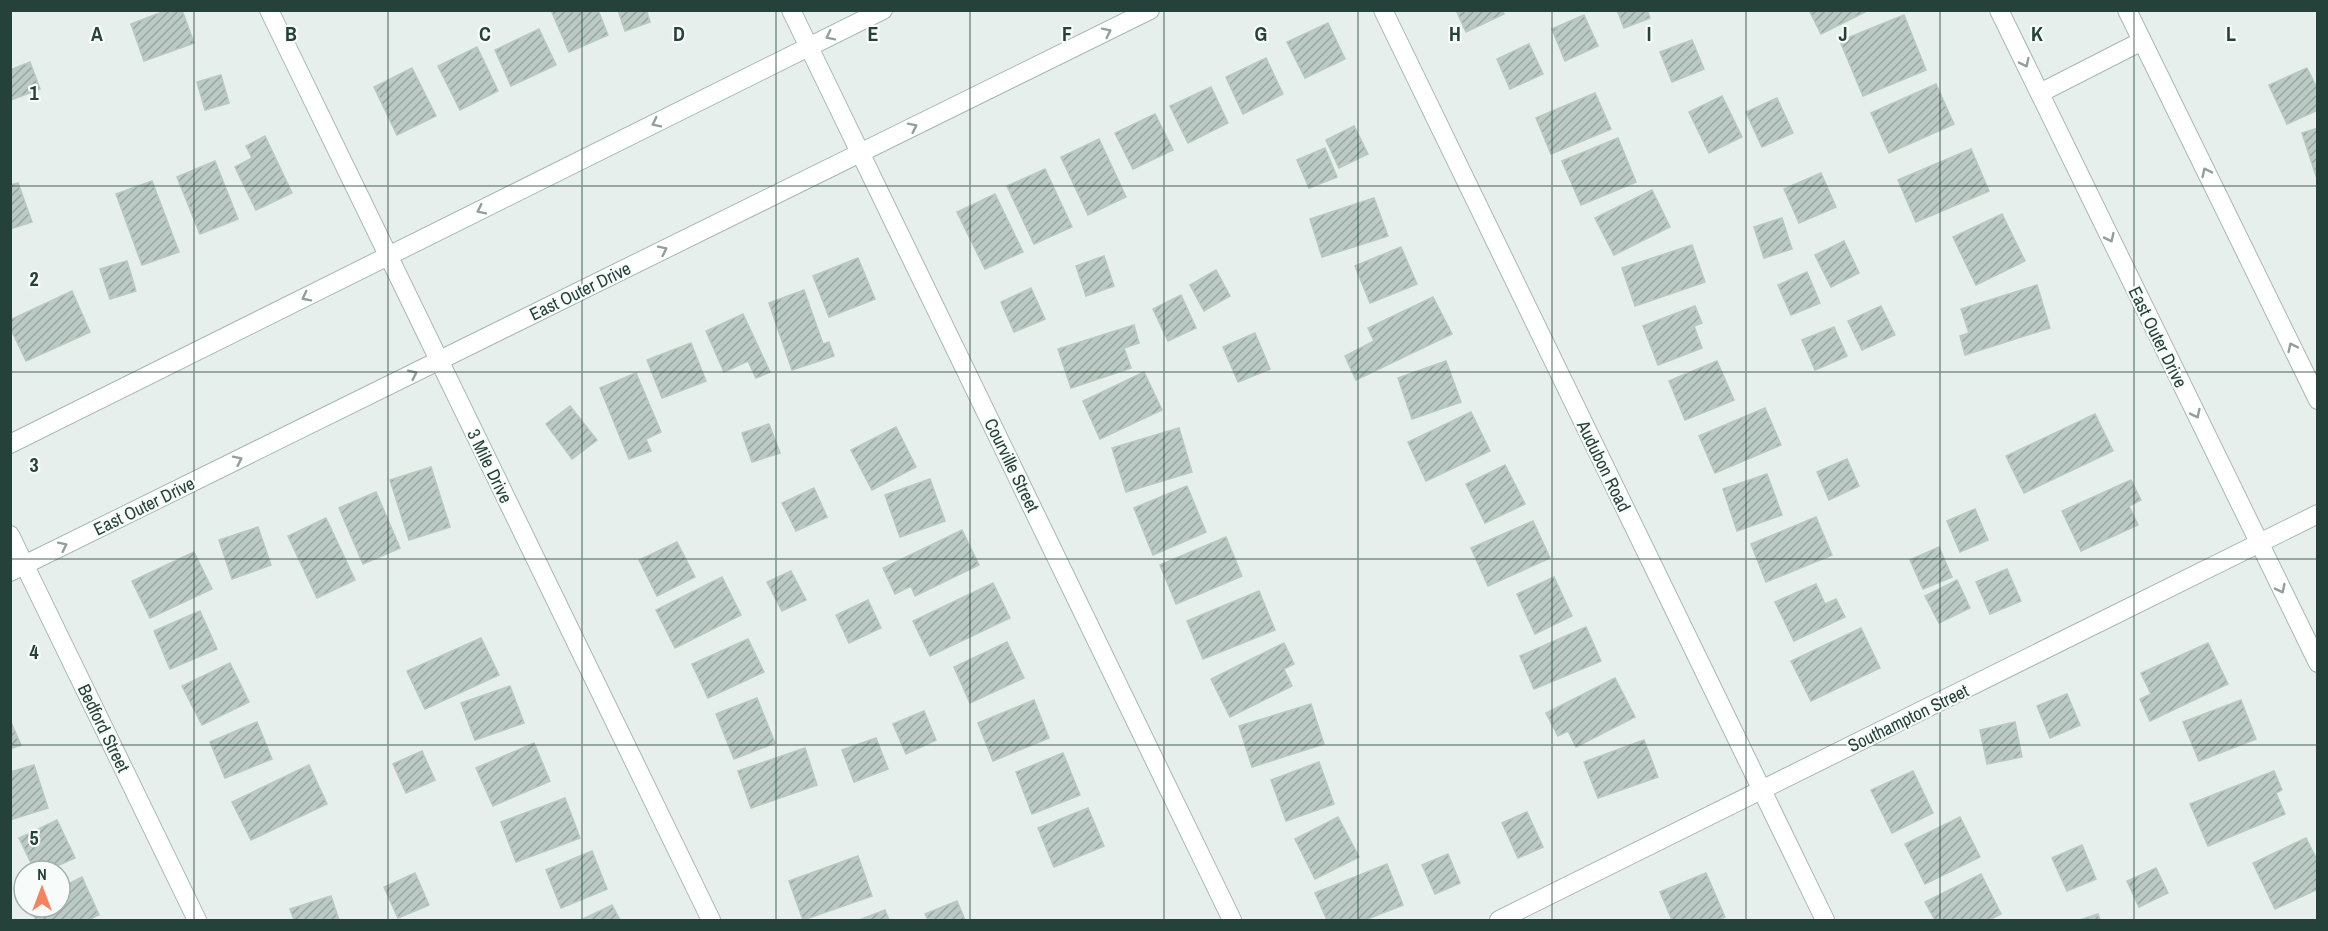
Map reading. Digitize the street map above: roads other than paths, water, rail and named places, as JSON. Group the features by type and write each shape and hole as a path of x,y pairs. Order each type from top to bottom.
{"street":[{"name":"3 Mile Drive","path":"269,10 711,921"},
{"name":"Courville Street","path":"791,10 1232,921"},
{"path":"10,444 883,10"},
{"name":"East Outer Drive","path":"18,568 1150,10"},
{"name":"Audubon Road","path":"1383,10 1825,921"},
{"name":"East Outer Drive","path":"2000,10 2318,663"},
{"path":"2127,10 2318,400"},
{"path":"2040,93 2142,41"},
{"name":"Southampton Street","path":"1499,921 2318,514"},
{"name":"Bedford Street","path":"10,535 18,568 197,921"}]}
